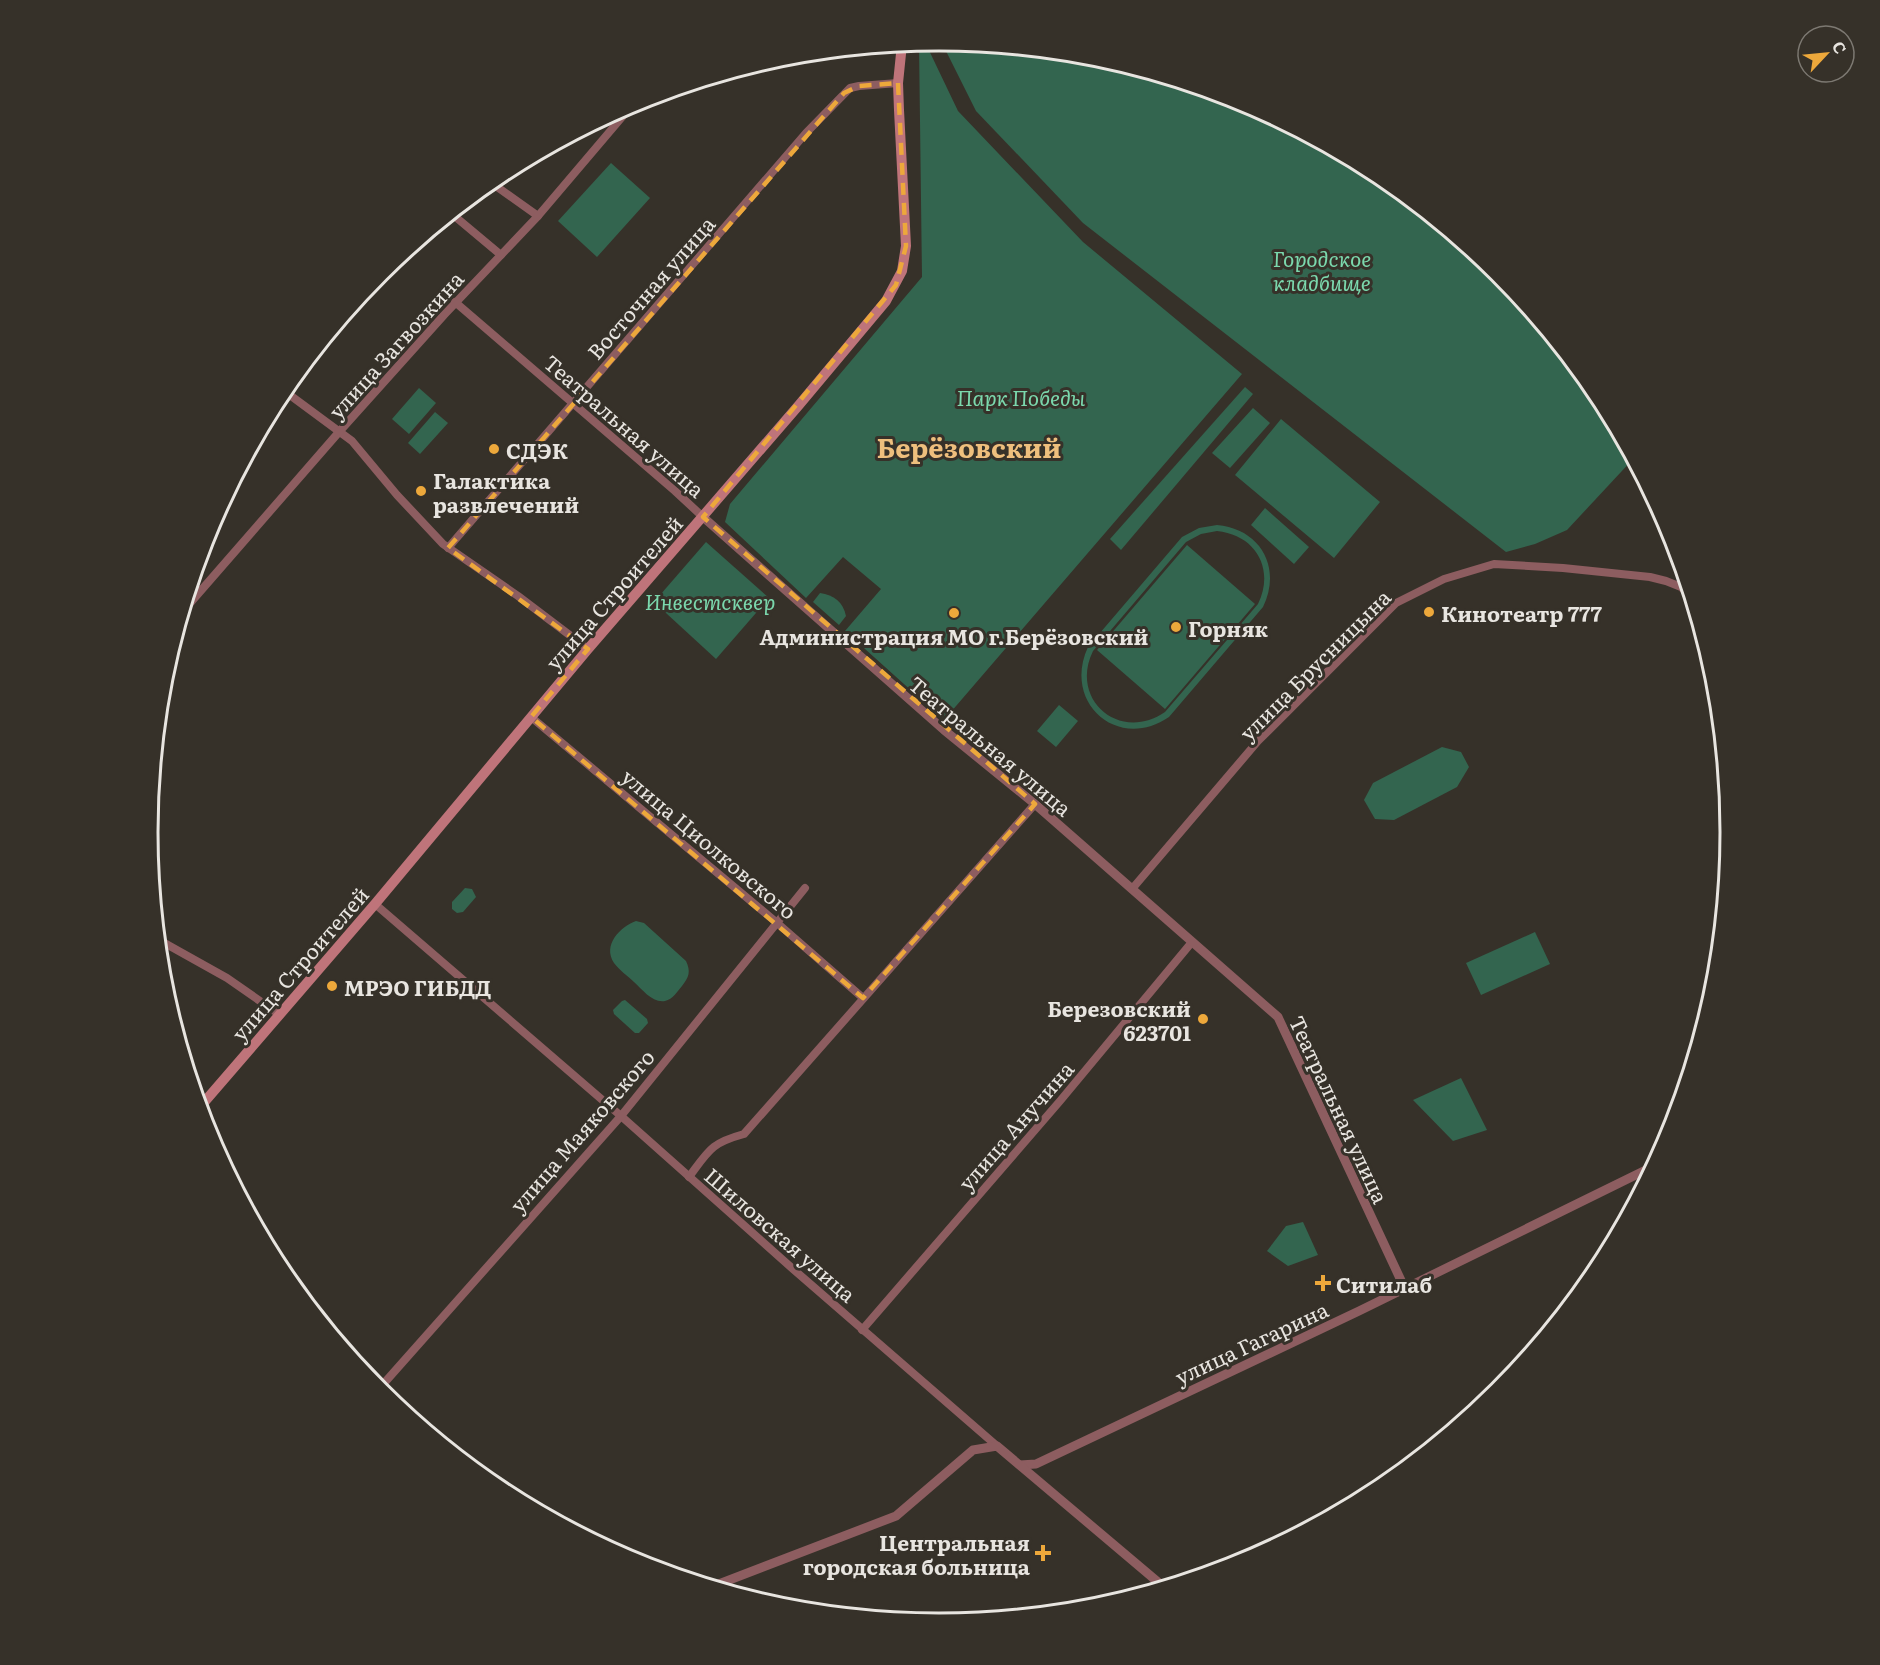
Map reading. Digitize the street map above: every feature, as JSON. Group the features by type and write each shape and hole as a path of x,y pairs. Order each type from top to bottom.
{"main road":[{"name":"улица Строителей","path":"206,1100 886,301 899,278 905,259 906,246 898,83 901,53"}],"street":[{"name":"Восточная улица","path":"448,548 564,411 573,404 806,133 844,93 859,86 898,83"},
{"name":"улица Загвозкина","path":"195,597 455,303 538,216 620,120"},
{"path":"499,188 538,216"},
{"path":"457,218 501,255"},
{"name":"Театральная улица","path":"455,303 703,517 950,735 1035,804 1278,1017 1405,1289"},
{"path":"291,396 352,441 397,495 443,544 518,596 588,649"},
{"name":"улица Брусницына","path":"1132,889 1258,741 1396,603 1444,579 1494,564 1650,577 1682,588"},
{"name":"улица Циолковского","path":"531,717 776,922 863,998"},
{"path":"689,1177 710,1149 725,1139 744,1134 1035,804"},
{"name":"улица Маяковского","path":"385,1383 621,1116 805,888"},
{"name":"Шиловская улица","path":"375,904 997,1446 1158,1582"},
{"name":"улица Анучина","path":"862,1329 1055,1107 1192,942"},
{"path":"167,944 227,978 280,1015"},
{"name":"улица Гагарина","path":"1020,1465 1036,1464 1405,1289 1644,1171"},
{"path":"723,1583 896,1516 973,1450 997,1446"}],"highlighted area":[{"path":"898,83 906,246 896,285 703,517 1035,804 863,998 531,717 588,649 448,548 844,93 859,86"}],"green space":[{"name":"Парк Победы","path":"930,51 958,111 1083,242 1242,374 944,720 845,631 881,589 843,557 806,598 725,522 730,504 922,277 919,52"},
{"name":"Городское кладбище","path":"946,51 1042,58 1092,66 1142,78 1191,92 1239,110 1331,156 1416,212 1493,280 1528,317 1560,357 1590,398 1629,464 1567,530 1535,544 1506,552 1083,223 976,111"},
{"path":"611,163 650,198 597,257 558,221"},
{"path":"1245,387 1253,394 1121,550 1110,539"},
{"path":"419,388 436,403 409,434 392,419"},
{"path":"1253,408 1270,423 1230,468 1212,453"},
{"path":"435,412 448,423 420,454 408,443"},
{"path":"1281,419 1380,502 1334,558 1235,475"},
{"path":"1265,508 1309,547 1294,564 1251,525"},
{"path":"1217,525 1232,528 1256,542 1264,553 1270,578 1263,607 1169,717 1150,726 1131,729 1114,725 1100,716 1089,703 1083,686 1082,668 1088,647 1182,537 1199,528","holes":["1217,531 1242,539 1259,556 1264,578 1263,591 1258,604 1165,712 1148,720 1131,722 1116,719 1103,712 1093,700 1088,686 1087,669 1093,651 1186,542 1201,534"]},
{"name":"Инвестсквер","path":"706,542 769,598 716,659 654,602"},
{"name":"Горняк","path":"1187,545 1255,604 1165,709 1097,650"},
{"path":"820,593 834,597 843,607 846,616 839,625 813,602"},
{"path":"1059,705 1078,721 1056,747 1037,731"},
{"path":"1442,747 1461,752 1469,767 1457,787 1394,820 1375,819 1364,800 1373,783"},
{"path":"465,888 472,889 476,897 463,912 457,913 452,909 452,902"},
{"path":"636,921 644,923 686,961 688,977 677,993 668,1000 656,1000 648,995 618,968 611,956 611,943 614,938"},
{"path":"1535,932 1550,964 1481,995 1466,963"},
{"path":"625,1000 647,1019 648,1023 639,1033 635,1033 614,1014 613,1010"},
{"path":"1461,1078 1487,1130 1453,1141 1413,1100"},
{"path":"1303,1222 1318,1255 1288,1266 1267,1251 1286,1226"}],"place":[{"name":"СДЭК","path":"494,449"},
{"name":"Галактика развлечений","path":"421,491"},
{"name":"Кинотеатр 777","path":"1429,612"},
{"name":"Администрация МО г.Берёзовский","path":"954,613"},
{"name":"Горняк","path":"1176,627"},
{"name":"МРЭО ГИБДД","path":"332,986"},
{"name":"Березовский 623701","path":"1203,1019"},
{"name":"Ситилаб","path":"1323,1283"},
{"name":"Центральная городская больница","path":"1043,1553"}],"district":[{"name":"Берёзовский","path":"969,446"}]}
